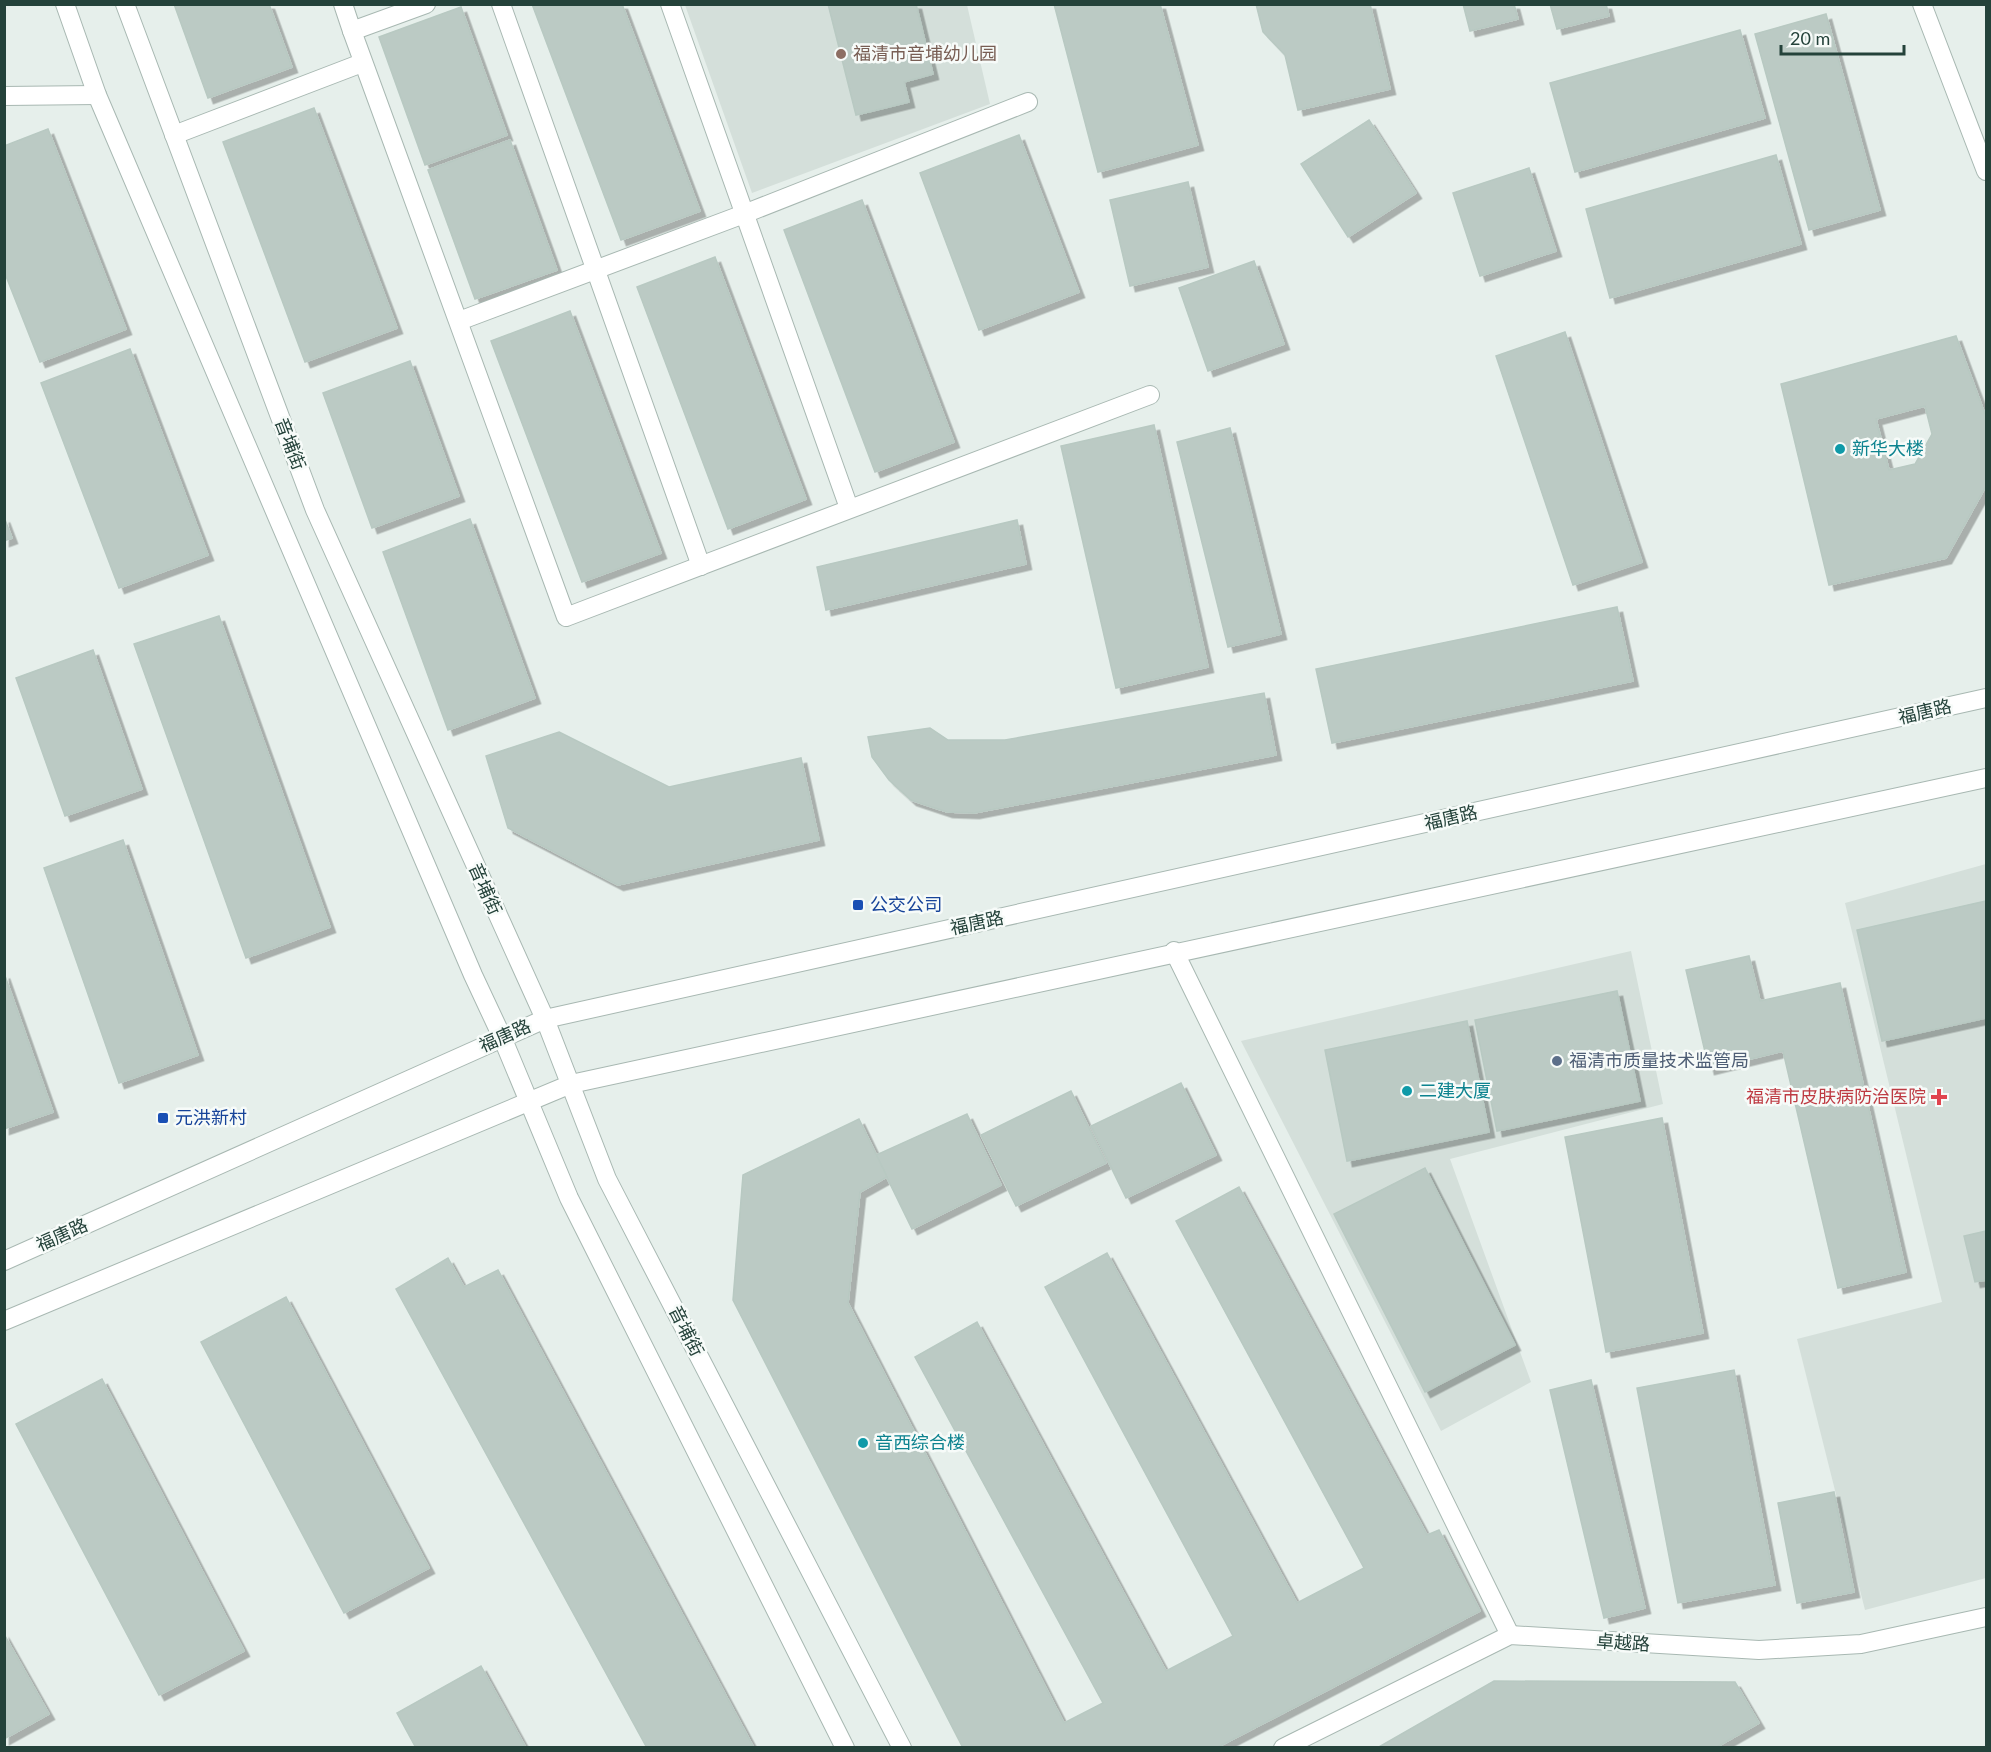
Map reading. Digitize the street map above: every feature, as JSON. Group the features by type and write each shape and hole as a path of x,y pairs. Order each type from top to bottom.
{"street":[{"path":"65,4 97,95 473,975 530,1101 569,1198 844,1748"},
{"name":"音埔街","path":"125,4 315,510 545,1018 607,1179 902,1748"},
{"path":"343,4 362,63 459,321 566,617 1150,395"},
{"path":"352,31 426,4"},
{"path":"501,4 701,566"},
{"path":"670,4 849,508"},
{"path":"1922,4 1986,171"},
{"path":"174,135 362,63"},
{"path":"4,96 97,95"},
{"path":"459,321 744,214 1028,102"},
{"name":"福唐路","path":"4,1261 545,1018 1986,698"},
{"path":"4,1321 571,1084 1174,951 1986,778"},
{"path":"1174,951 1510,1635"},
{"name":"卓越路","path":"1283,1748 1510,1635 1759,1650 1861,1644 1986,1617"}],"shaded area":[{"name":"福清市音埔幼儿园","path":"685,5 967,5 990,104 752,193"},
{"path":"1986,864 1986,1578 1865,1610 1797,1339 1942,1302 1845,903"},
{"path":"1631,951 1663,1104 1450,1159 1531,1382 1441,1431 1241,1041"}],"building":[{"path":"174,4 269,4 292,67 208,98"},
{"path":"532,4 622,4 700,211 621,240"},
{"path":"828,4 916,4 933,74 904,82 909,102 856,115"},
{"path":"1054,4 1160,4 1198,145 1098,172"},
{"path":"1256,4 1370,4 1390,89 1298,110 1285,55 1263,32"},
{"path":"1463,4 1514,4 1518,19 1470,31"},
{"path":"1550,4 1606,4 1609,16 1557,29"},
{"path":"461,7 507,135 425,165 379,37"},
{"path":"1826,14 1880,210 1809,230 1755,34"},
{"path":"1740,30 1765,118 1575,172 1550,83"},
{"path":"314,108 397,328 305,362 223,142"},
{"path":"1369,120 1416,193 1348,237 1301,164"},
{"path":"48,129 126,329 40,362 4,271 4,146"},
{"path":"1019,135 1079,292 979,330 920,173"},
{"path":"510,140 557,270 475,299 428,170"},
{"path":"1776,155 1801,244 1610,298 1586,209"},
{"path":"1529,168 1556,251 1480,276 1453,193"},
{"path":"1188,182 1208,267 1130,286 1110,200"},
{"path":"862,200 954,442 875,472 784,230"},
{"path":"715,257 806,499 728,529 637,287"},
{"path":"1254,261 1284,344 1208,371 1179,288"},
{"path":"570,311 661,553 582,582 491,341"},
{"path":"1565,332 1642,562 1573,585 1496,356"},
{"name":"新华大楼","path":"1956,336 1986,417 1986,486 1946,558 1829,585 1781,384","holes":["1925,406 1932,434 1915,464 1889,470 1876,419"]},
{"path":"130,349 208,555 119,588 41,383"},
{"path":"410,361 459,496 372,528 323,393"},
{"path":"1154,425 1208,667 1116,688 1061,446"},
{"path":"1230,428 1281,634 1228,647 1177,442"},
{"path":"4,517 12,538 4,541"},
{"path":"470,519 535,698 448,730 383,552"},
{"path":"1017,520 1026,564 826,610 817,567"},
{"path":"1617,607 1633,681 1332,743 1316,669"},
{"path":"219,616 330,927 246,958 134,644"},
{"path":"93,650 142,789 65,816 16,678"},
{"path":"1264,693 1276,755 974,813 947,812 911,800 889,780 872,757 868,737 930,728 948,740 1005,740"},
{"path":"559,732 669,787 801,758 819,840 618,885 508,828 486,756"},
{"path":"123,840 198,1055 119,1083 44,868"},
{"path":"1986,901 1986,1018 1882,1041 1857,930"},
{"path":"1749,956 1760,1001 1840,983 1906,1272 1838,1288 1783,1051 1709,1069 1686,970"},
{"path":"4,973 53,1112 4,1129"},
{"name":"福清市质量技术监管局","path":"1617,991 1640,1101 1497,1131 1475,1020"},
{"name":"二建大厦","path":"1467,1021 1489,1132 1347,1161 1325,1050"},
{"path":"1181,1083 1216,1155 1126,1198 1091,1126"},
{"path":"1071,1091 1106,1163 1016,1206 981,1135"},
{"path":"967,1114 1001,1185 912,1229 876,1155"},
{"path":"1662,1118 1703,1333 1606,1352 1565,1137"},
{"name":"音西综合楼","path":"859,1119 887,1177 860,1192 848,1303 1064,1723 1103,1703 915,1357 977,1322 1166,1671 1233,1636 1045,1287 1107,1253 1297,1603 1364,1568 1176,1221 1239,1187 1427,1535 1439,1530 1480,1611 1216,1748 963,1748 733,1300 743,1175"},
{"path":"1425,1168 1515,1345 1425,1392 1334,1214"},
{"path":"1986,1231 1986,1280 1975,1282 1964,1236"},
{"path":"448,1258 464,1287 498,1270 754,1748 647,1748 396,1289"},
{"path":"286,1297 429,1568 344,1613 201,1342"},
{"path":"1734,1370 1775,1585 1678,1603 1637,1388"},
{"path":"102,1379 244,1651 159,1695 16,1424"},
{"path":"1591,1380 1645,1608 1604,1618 1550,1390"},
{"path":"1834,1492 1854,1592 1797,1603 1778,1503"},
{"path":"4,1634 49,1714 4,1739"},
{"path":"481,1666 526,1748 416,1748 397,1713"},
{"path":"1494,1681 1735,1682 1759,1723 1715,1748 1377,1748"}],"place":[{"name":"福清市音埔幼儿园","path":"841,54"},
{"name":"新华大楼","path":"1840,449"},
{"name":"公交公司","path":"858,905"},
{"name":"福清市质量技术监管局","path":"1557,1061"},
{"name":"二建大厦","path":"1407,1091"},
{"name":"福清市皮肤病防治医院","path":"1939,1097"},
{"name":"元洪新村","path":"163,1118"},
{"name":"音西综合楼","path":"863,1443"}]}
